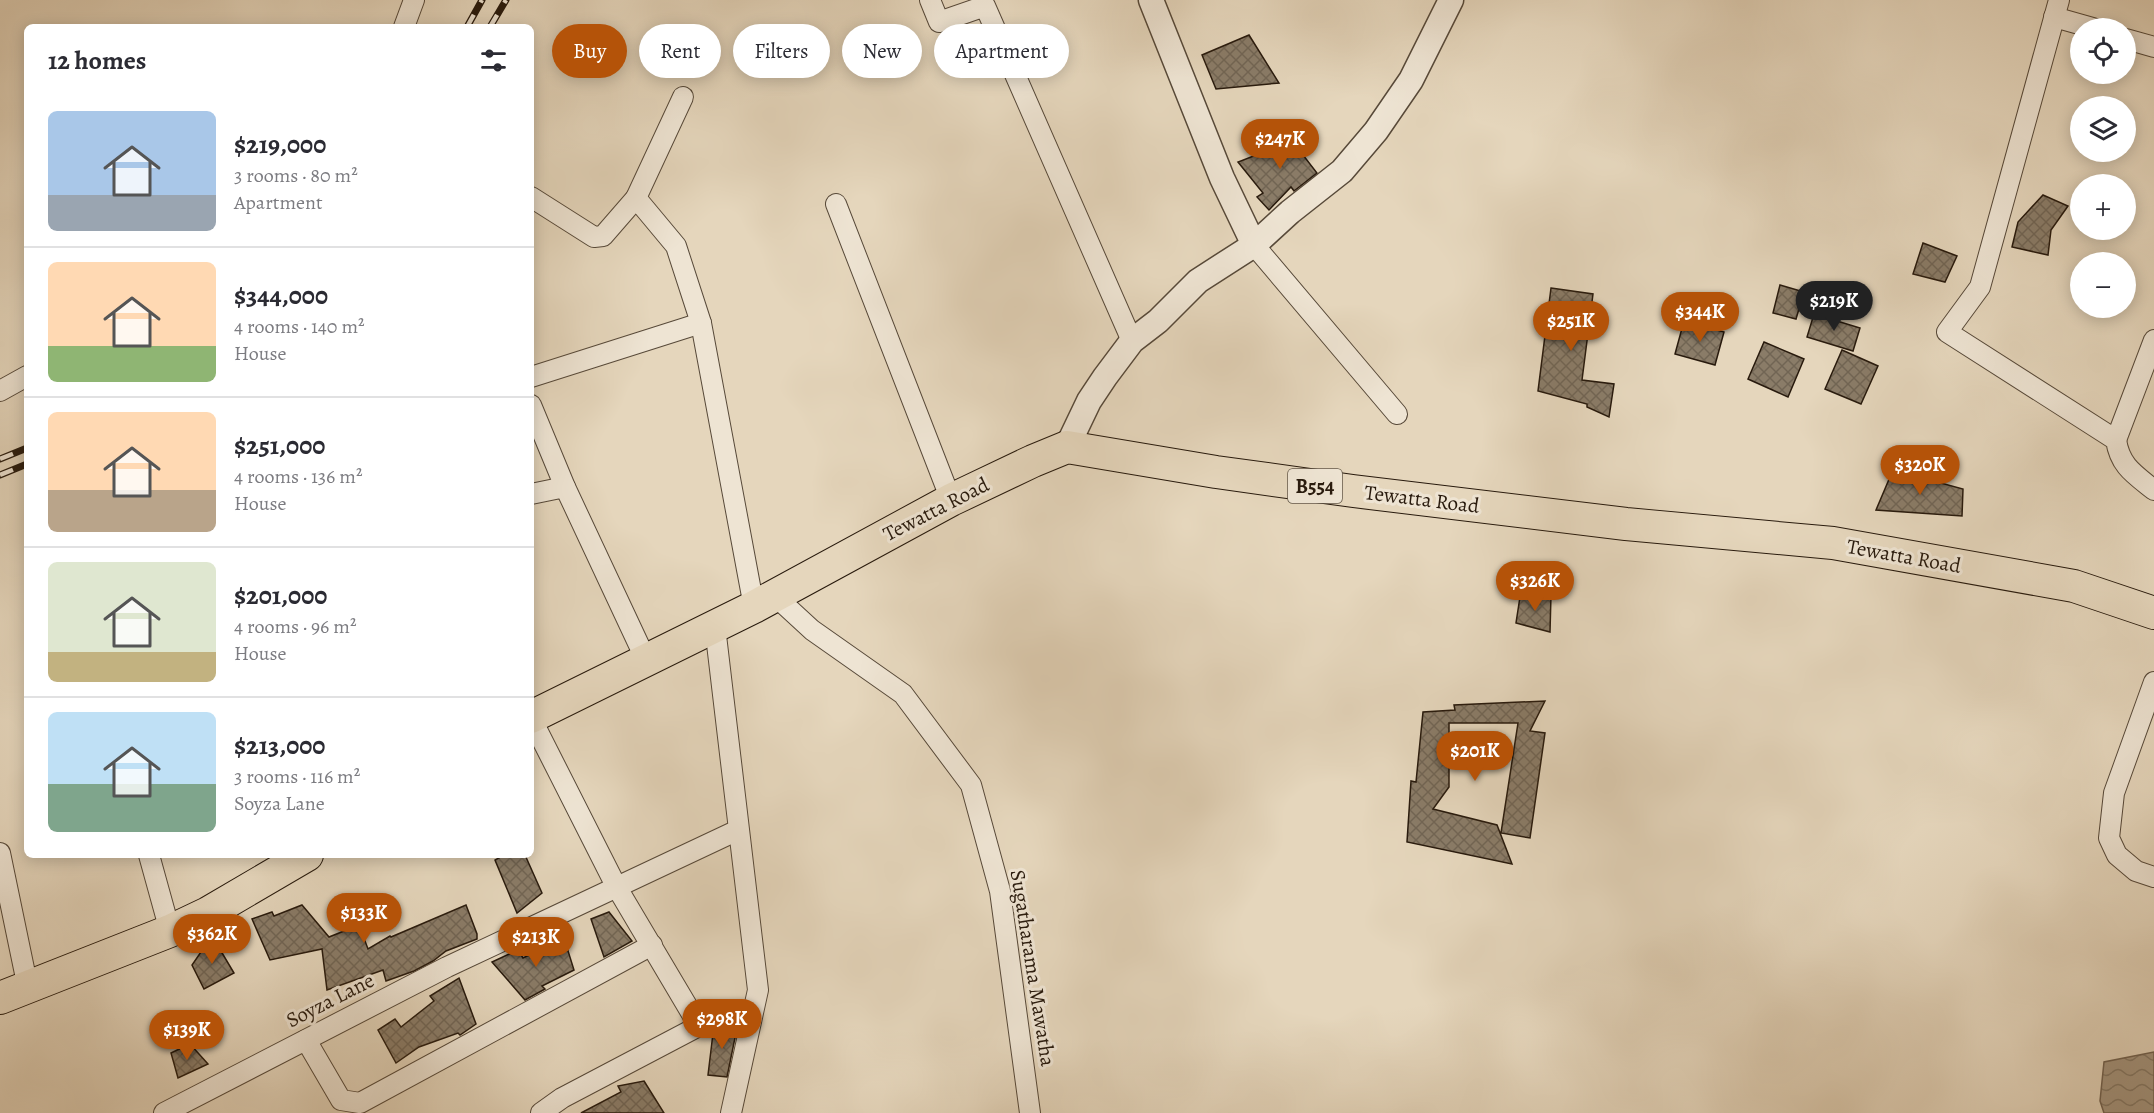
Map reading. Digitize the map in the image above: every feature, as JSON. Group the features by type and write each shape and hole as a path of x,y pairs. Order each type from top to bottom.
{"main road":[{"name":"Tewatta Road","path":"534,716 715,627 951,500 1067,447 1216,472 1353,491 1626,524 1833,543 2074,586 2154,614"},
{"path":"14,993 170,931 208,913 302,858"}],"street":[{"path":"405,24 414,0"},
{"path":"930,0 939,22 985,6 1132,341"},
{"path":"1151,0 1222,178 1254,245 1397,414"},
{"path":"1067,447 1089,401 1132,341 1158,321 1198,280 1254,245 1290,212 1342,171 1376,131 1411,80 1451,0"},
{"path":"2075,18 2057,8 1980,287 1947,332 2116,440"},
{"path":"2136,42 2154,47"},
{"path":"534,199 594,237 603,236 636,198 683,97"},
{"path":"636,198 676,246 701,323 764,601"},
{"path":"836,204 951,500"},
{"path":"534,376 701,323"},
{"path":"2154,340 2116,440 2118,453 2126,467 2154,490"},
{"path":"0,391 24,378"},
{"path":"534,412 565,486 646,660"},
{"path":"534,493 565,486"},
{"name":"Sugatharama Mawatha","path":"764,601 812,630 903,694 971,784 1000,891 1030,1113"},
{"path":"715,627 758,990 731,1113"},
{"path":"2154,682 2114,793 2109,838 2117,855 2136,872 2154,877"},
{"path":"534,724 616,886 699,1026 562,1098 541,1113"},
{"name":"Soyza Lane","path":"164,1113 447,967 738,830"},
{"path":"0,854 14,993"},
{"path":"150,858 170,931"},
{"path":"306,1040 341,1100 360,1103 652,945"}],"water":[{"path":"2154,1052 2154,1113 2104,1113 2100,1101 2104,1062"}],"building":[{"path":"1249,35 1279,83 1216,89 1202,55"},
{"path":"1303,137 1311,151 1303,155 1317,173 1294,191 1291,187 1269,210 1257,197 1263,193 1238,162"},
{"path":"2043,195 2068,206 2051,230 2048,255 2012,247 2018,222"},
{"path":"1923,243 1957,256 1945,282 1913,274"},
{"path":"1780,285 1804,292 1796,319 1773,313"},
{"path":"1551,288 1593,294 1582,380 1614,384 1609,417 1587,407 1587,404 1538,391"},
{"path":"1814,314 1860,328 1853,351 1807,337"},
{"path":"1684,321 1724,332 1715,365 1675,354"},
{"path":"1764,342 1804,359 1788,397 1748,379"},
{"path":"1842,350 1878,366 1861,404 1825,389"},
{"path":"1893,470 1963,489 1962,516 1876,510"},
{"path":"1551,595 1550,632 1516,623 1520,597"},
{"path":"1545,701 1530,731 1545,733 1530,838 1501,833 1518,723 1449,723 1449,787 1433,809 1497,825 1512,864 1407,842 1411,781 1416,782 1423,712 1455,710 1454,705"},
{"path":"526,858 542,893 517,913 495,860"},
{"path":"302,905 329,937 359,925 368,949 390,936 466,905 477,939 446,951 414,971 386,981 383,970 327,990 322,949 270,960 252,919 272,912 274,916"},
{"path":"609,912 632,941 604,957 591,919"},
{"path":"212,936 234,973 204,989 192,965"},
{"path":"564,938 574,970 542,986 545,989 525,1000 492,962 518,950 523,958"},
{"path":"459,978 476,1024 460,1035 458,1033 419,1047 396,1063 378,1030 395,1019 401,1027 434,1001 430,996"},
{"path":"714,1025 737,1028 727,1077 708,1075"},
{"path":"190,1044 208,1064 178,1078 171,1053"},
{"path":"644,1081 664,1113 581,1113 621,1092 618,1086"}],"railway":[{"path":"469,24 482,0"},
{"path":"492,24 506,0"},
{"path":"0,459 24,449"},
{"path":"0,475 24,465"}]}
